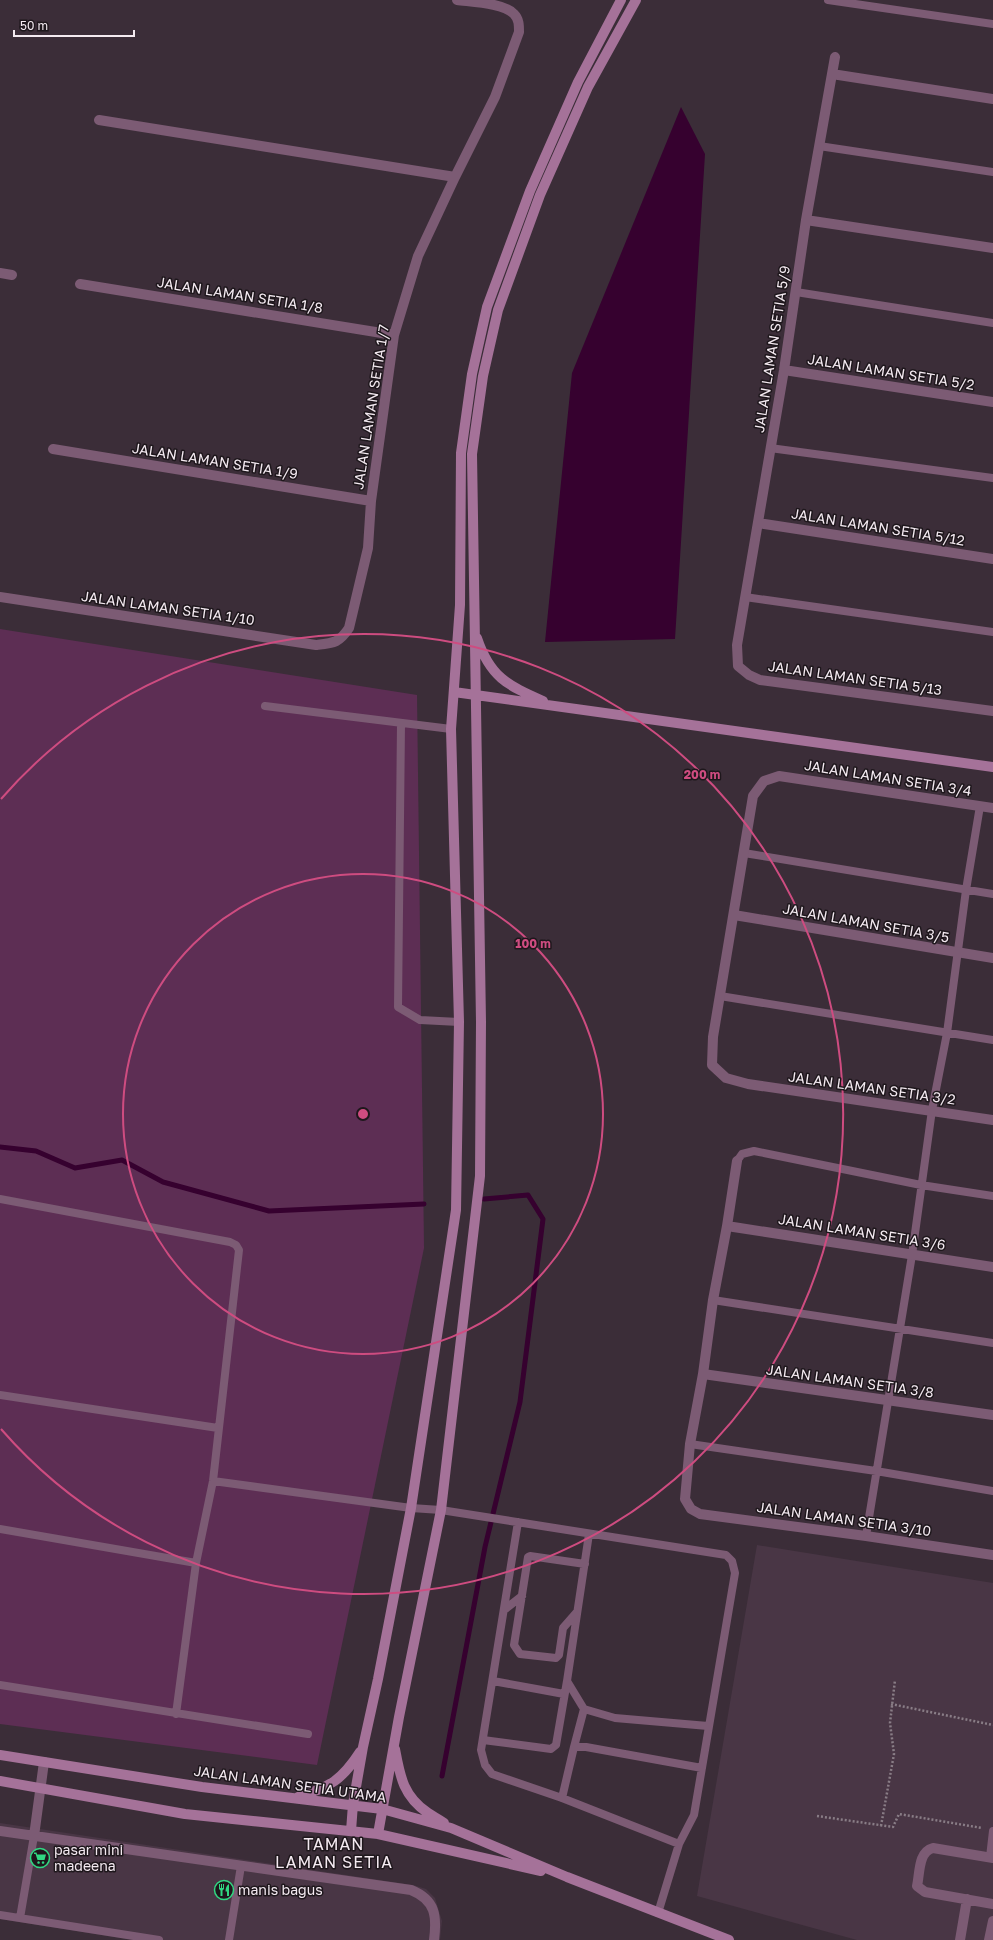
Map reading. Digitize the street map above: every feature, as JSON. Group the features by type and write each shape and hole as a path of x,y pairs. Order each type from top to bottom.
{"street":[{"name":"JALAN LAMAN SETIA 1/7","path":"332,643 342,638 349,628 368,548 371,501 394,335 418,256 455,176 495,97 519,32 518,22 515,15 507,8 457,0"},
{"path":"351,1831 353,1804 363,1747 378,1679 411,1508 456,1210 459,1022 451,729 460,605 461,453 472,374 487,307 530,191 578,82 621,0"},
{"path":"378,1834 399,1717 440,1510 480,1176 481,1022 472,454 483,376 498,310 540,195 588,87 636,0"},
{"name":"JALAN LAMAN SETIA 5/9","path":"737,646 784,370 806,220 835,58"},
{"path":"832,74 993,99"},
{"path":"99,120 455,176"},
{"path":"806,220 993,248"},
{"path":"0,273 12,275"},
{"name":"JALAN LAMAN SETIA 1/8","path":"80,284 394,335"},
{"name":"JALAN LAMAN SETIA 5/2","path":"784,370 993,402"},
{"name":"JALAN LAMAN SETIA 1/9","path":"53,449 371,501"},
{"name":"JALAN LAMAN SETIA 5/12","path":"758,523 993,559"},
{"name":"JALAN LAMAN SETIA 1/10","path":"0,597 316,644 332,643"},
{"path":"474,626 486,660 498,676 520,691 555,705"},
{"name":"JALAN LAMAN SETIA 5/13","path":"737,646 738,666 749,675 760,680 993,711"},
{"path":"454,692 993,767"},
{"name":"JALAN LAMAN SETIA 3/4","path":"779,776 993,808"},
{"name":"JALAN LAMAN SETIA 3/2","path":"779,776 764,781 754,796 712,1037 712,1065 726,1078 748,1084 993,1120"},
{"name":"JALAN LAMAN SETIA 3/5","path":"734,915 993,958"},
{"path":"690,1444 703,1374 713,1300 727,1226 737,1160"},
{"name":"JALAN LAMAN SETIA 3/6","path":"727,1226 993,1267"},
{"name":"JALAN LAMAN SETIA 3/8","path":"703,1374 993,1415"},
{"name":"JALAN LAMAN SETIA 3/10","path":"690,1444 685,1499 691,1509 700,1514 866,1536 993,1555"},
{"path":"399,1717 395,1747 400,1779 408,1793 424,1809 450,1828"},
{"path":"292,1798 322,1790 345,1773 363,1747"},
{"name":"JALAN LAMAN SETIA UTAMA","path":"0,1755 202,1787 353,1804 382,1809 450,1828 567,1877 729,1940"},
{"path":"34,1836 44,1762"},
{"name":"JALAN LAMAN SETIA UTAMA","path":"0,1781 41,1787 185,1814 378,1834 567,1877"},
{"path":"0,1831 416,1892 429,1901 436,1920 434,1940"},
{"path":"991,1858 933,1848 927,1850 922,1856 917,1886 925,1892 993,1904"},
{"path":"960,1940 967,1899"},
{"path":"989,1940 993,1921"}],"lane":[{"path":"828,0 863,3 993,24"},
{"path":"819,146 993,172"},
{"path":"796,292 993,323"},
{"path":"770,448 993,478"},
{"path":"745,597 993,632"},
{"path":"265,706 451,729"},
{"path":"401,724 398,1007 420,1020 459,1022"},
{"path":"866,1536 912,1254 932,1110 947,1033 966,890 980,806"},
{"path":"744,852 993,894"},
{"path":"720,996 993,1040"},
{"path":"737,1160 742,1154 754,1151 921,1185 993,1196"},
{"path":"0,1199 230,1242 236,1245 239,1250 213,1481 196,1563 176,1714"},
{"path":"713,1300 993,1343"},
{"path":"0,1395 218,1428"},
{"path":"690,1444 876,1471 993,1491"},
{"path":"213,1481 411,1508 440,1510 482,1516 726,1555 732,1561 735,1573 694,1815 679,1844 658,1913"},
{"path":"518,1522 494,1681 481,1750 485,1765 492,1774 562,1798 679,1844"},
{"path":"0,1529 196,1563"},
{"path":"483,1740 550,1749 554,1748 556,1745 589,1534"},
{"path":"578,1611 563,1628 559,1655 556,1658 520,1654 514,1645 528,1557 530,1556 585,1564"},
{"path":"504,1610 522,1596"},
{"path":"494,1681 564,1694"},
{"path":"567,1681 584,1709 615,1718 708,1726"},
{"path":"0,1685 308,1734"},
{"path":"562,1798 584,1709"},
{"path":"574,1747 586,1747 702,1768"},
{"path":"989,1830 991,1858"},
{"path":"20,1918 34,1836"},
{"path":"228,1940 241,1866"},
{"path":"0,1915 158,1940"}],"path":[{"path":"881,1826 894,1754 890,1723 894,1680"},
{"path":"891,1704 993,1725"},
{"path":"817,1816 893,1827 899,1814 989,1830"}],"shaded area":[{"path":"681,107 705,154 675,639 545,642 572,373"},
{"path":"0,629 417,695 424,1248 317,1765 0,1724"},
{"path":"757,1545 993,1583 993,1940 857,1940 697,1896"},
{"path":"0,1823 413,1885 426,1889 435,1898 442,1921 440,1940 133,1940 0,1919"}],"waterway":[{"path":"0,1147 36,1151 75,1168 122,1160 163,1182 269,1211 424,1204"},
{"path":"442,1776 485,1547 520,1402 543,1219 528,1195 484,1199"}],"place":[{"name":"pasar mini madeena","path":"40,1858"},
{"name":"manis bagus","path":"224,1890"}],"district":[{"name":"TAMAN LAMAN SETIA","path":"334,1853"}]}
